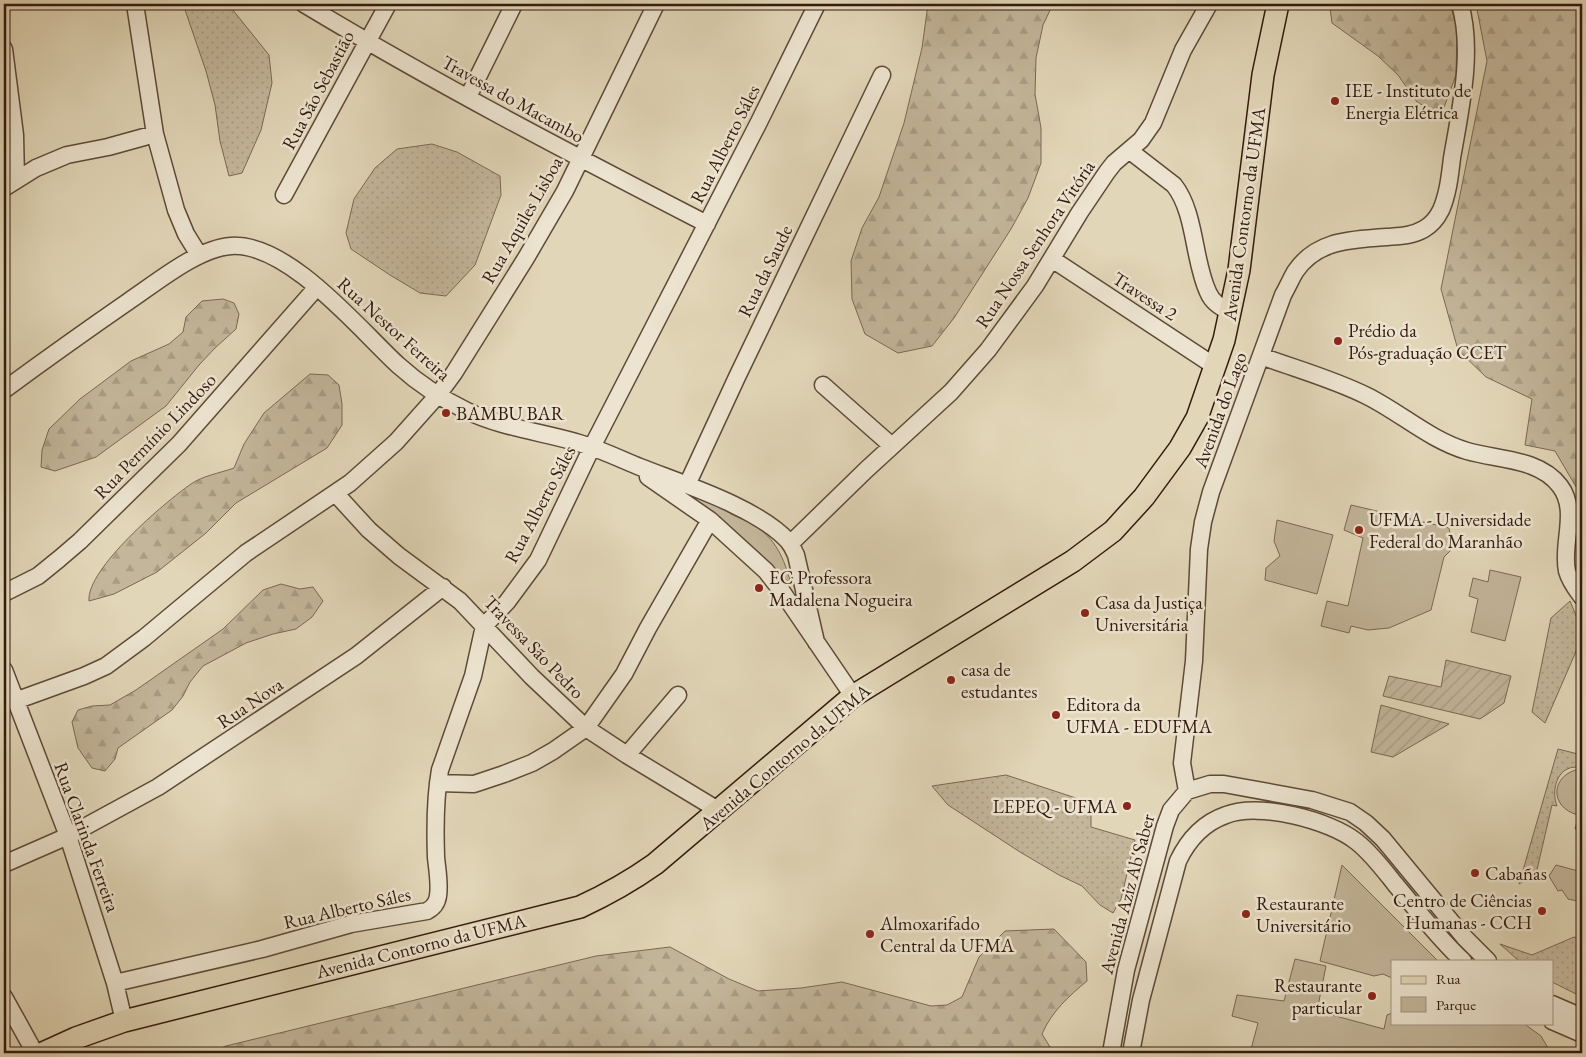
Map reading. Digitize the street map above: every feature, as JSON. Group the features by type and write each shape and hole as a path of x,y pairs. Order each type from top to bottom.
{"main road":[{"name":"Avenida Contorno da UFMA","path":"43,1053 124,1020 580,907 625,884 655,864 853,696 1073,561 1113,531 1144,497 1180,448 1197,418 1216,367 1240,270 1263,75 1278,4"}],"street":[{"path":"4,390 72,340 165,276 200,255 186,234 176,210 156,134 135,4"},
{"name":"Travessa do Macambo","path":"304,4 367,42 581,159 707,224"},
{"name":"Rua São Sebastião","path":"284,195 388,4"},
{"path":"468,97 514,4"},
{"name":"Rua Aquiles Lisboa","path":"15,701 106,666 144,638 246,553 336,494 396,442 437,396 454,373 565,191 656,4"},
{"name":"Rua Alberto Sáles","path":"115,983 262,949 351,924 431,909 435,905 438,893 435,833 440,770 473,676 484,626 507,602 538,560 592,447 818,4"},
{"name":"Rua Nossa Senhora Vitória","path":"790,544 950,392 988,350 1035,286 1107,172 1114,163 1141,140 1153,123 1182,50 1209,4"},
{"name":"Avenida do Lago","path":"1187,791 1182,763 1194,661 1199,549 1203,522 1211,492 1283,295 1296,272 1306,260 1323,247 1341,241 1411,234 1424,229 1442,208 1459,116 1466,62 1463,13 1460,4"},
{"path":"4,49 15,135 10,184"},
{"name":"Rua da Saude","path":"687,485 736,377 882,76"},
{"path":"10,184 36,168 67,155 108,147 156,134"},
{"path":"1130,151 1174,185 1179,192 1208,293 1221,308 1231,312"},
{"name":"Rua Nestor Ferreira","path":"200,255 216,248 232,245 254,250 279,260 306,276 399,365 437,396 488,420 592,447 727,502 769,525 790,544 796,555 816,642"},
{"name":"Travessa 2","path":"1052,259 1216,367"},
{"name":"Rua Permínio Lindoso","path":"4,593 38,576 80,541 179,444 318,287"},
{"path":"1261,356 1368,396 1424,431 1462,450 1526,464 1541,470 1552,478 1560,485 1568,501 1567,568 1572,584 1582,598"},
{"path":"823,385 892,446"},
{"name":"Rua Nestor Ferreira","path":"621,460 710,520 766,571 853,696"},
{"name":"Travessa São Pedro","path":"336,494 370,530 400,556 460,600 532,677 586,728 718,810"},
{"path":"438,783 474,784 504,774 532,763 586,728 624,674 710,520"},
{"name":"Rua Nova","path":"4,864 68,836 158,787 356,656 443,587"},
{"name":"Rua Clarinda Ferreira","path":"4,670 68,836 115,983 124,1020"},
{"path":"627,755 678,695"},
{"path":"1187,791 1200,786 1224,784 1312,800 1350,812 1366,823 1383,839 1464,937 1487,960"},
{"name":"Avenida Aziz Ab'Saber","path":"1111,1053 1126,970 1165,826 1171,810 1187,791"},
{"path":"1131,1053 1141,1000 1178,861 1186,846 1197,833 1227,814 1247,811 1304,818 1336,829 1355,840 1371,854 1438,936 1462,960"},
{"path":"4,997 35,1053"},
{"path":"1554,1005 1582,1017"},
{"path":"1554,1022 1582,1034"}],"green space":[{"path":"183,4 228,4 269,55 272,83 261,130 242,173 229,176 220,141 215,105 206,71"},
{"path":"928,4 1053,4 1043,25 1036,58 1035,94 1041,128 1041,163 1028,198 1011,229 954,318 932,346 898,353 865,334 852,299 851,261 862,228 879,197 904,123 922,48"},
{"path":"1331,4 1450,4 1457,28 1456,75 1443,110 1435,112 1417,102 1398,75 1378,56 1332,23"},
{"path":"1476,4 1582,4 1582,497 1555,451 1525,445 1532,399 1486,377 1458,350 1441,289 1487,61"},
{"path":"432,144 457,152 500,176 501,195 475,265 446,296 420,293 390,275 351,249 346,233 354,199 375,168 397,149"},
{"path":"223,299 234,303 239,314 236,329 199,365 166,406 96,457 55,471 41,467 42,450 49,429 80,399 131,361 169,344 183,332 186,317 202,301"},
{"path":"310,374 328,375 339,385 342,404 342,425 327,448 236,503 206,533 157,572 114,594 89,601 91,588 100,572 129,537 164,505 195,481 234,468 244,444 264,413"},
{"path":"694,495 710,500 731,514 750,523 768,536 782,558 791,584 692,498"},
{"path":"1351,505 1449,528 1453,548 1444,557 1431,610 1389,628 1368,630 1351,626 1349,633 1321,626 1327,601 1348,606 1363,538 1344,530"},
{"path":"1277,520 1333,535 1317,594 1265,580 1266,568 1280,556 1274,541"},
{"path":"1582,527 1582,565 1577,559"},
{"path":"1490,570 1521,577 1505,641 1471,632 1478,599 1469,596 1473,578 1488,582"},
{"path":"281,584 300,589 313,587 323,601 312,617 296,629 246,643 203,666 172,710 118,748 115,759 105,771 92,768 78,748 72,722 78,710 92,706 110,705 136,690 223,629 263,590"},
{"path":"1570,601 1580,625 1577,649 1545,723 1532,712 1551,618"},
{"path":"1446,660 1511,676 1504,703 1480,719 1383,696 1389,676 1441,687"},
{"path":"1381,705 1449,724 1393,757 1371,752"},
{"path":"1558,749 1582,755 1582,768 1574,767 1567,769 1558,778 1555,792 1557,806 1552,805 1536,874 1519,884"},
{"path":"1582,769 1582,803 1580,803 1578,815 1568,811 1562,805 1557,791 1563,777 1570,772"},
{"path":"1006,775 1091,803 1091,827 1135,840 1121,899 1113,913 1100,905 1082,886 1020,852 948,805 932,786"},
{"path":"1582,805 1582,831 1575,829"},
{"path":"1342,865 1437,960 1391,960 1391,978 1383,974 1374,976 1320,961"},
{"path":"1556,865 1582,872 1582,902 1568,899 1562,890 1558,891 1549,876"},
{"path":"1054,929 1086,962 1087,981 1067,998 1056,1011 1042,1034 1050,1047 1062,1053 210,1053 226,1046 596,956 670,947 729,979 758,991 801,988 842,982 931,1006 947,1005 962,997 979,957 1005,931"},
{"path":"1574,937 1582,939 1582,997 1554,983 1554,960 1518,960 1500,944 1532,955"},
{"path":"1295,959 1326,966 1317,1011 1384,1029 1387,1015 1391,1013 1391,1024 1524,1024 1541,1036 1551,1053 1250,1053 1258,1023 1232,1016 1237,995 1284,1001"}],"place":[{"name":"IEE - Instituto de Energia Elétrica","path":"1335,101"},
{"name":"Prédio da Pós-graduação CCET","path":"1338,341"},
{"name":"BAMBU BAR","path":"446,413"},
{"name":"UFMA - Universidade Federal do Maranhão","path":"1359,530"},
{"name":"EC Professora Madalena Nogueira","path":"759,588"},
{"name":"Casa da Justiça Universitária","path":"1085,613"},
{"name":"casa de estudantes","path":"951,680"},
{"name":"Editora da UFMA - EDUFMA","path":"1056,715"},
{"name":"LEPEQ - UFMA","path":"1127,806"},
{"name":"Cabañas","path":"1475,873"},
{"name":"Centro de Ciências Humanas - CCH","path":"1542,911"},
{"name":"Restaurante Universitário","path":"1246,914"},
{"name":"Almoxarifado Central da UFMA","path":"870,934"},
{"name":"Restaurante particular","path":"1372,996"}]}
